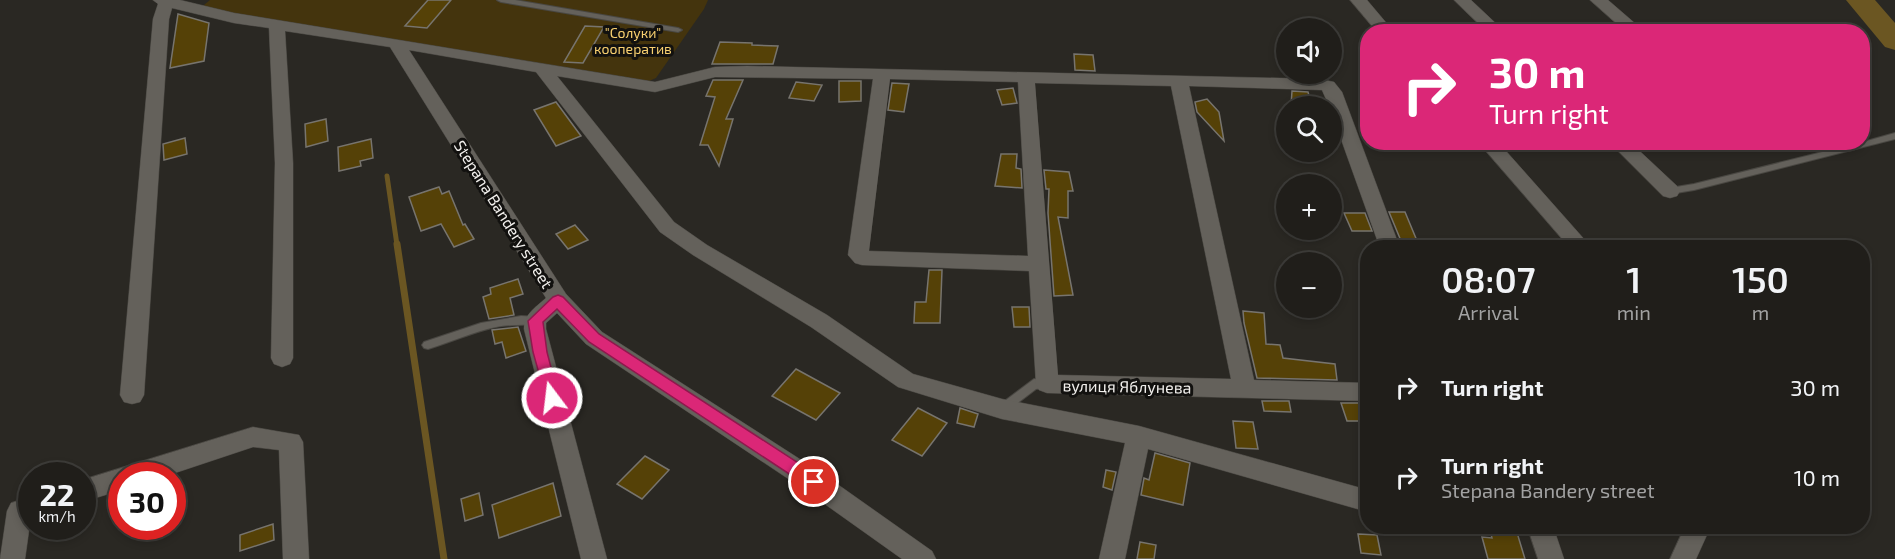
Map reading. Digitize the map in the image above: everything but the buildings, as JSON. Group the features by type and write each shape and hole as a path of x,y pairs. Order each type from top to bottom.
{"street":[{"path":"1358,0 1379,24"},
{"path":"1462,0 1488,24"},
{"path":"1598,0 1626,24"},
{"path":"132,395 163,1 204,5 277,26 396,43 655,87 715,72 747,70 1320,84 1333,92 1387,240"},
{"path":"277,26 284,163 282,358"},
{"name":"Stepana Bandery street","path":"396,43 558,300 594,338 814,482 923,559"},
{"path":"542,68 667,227 700,250 819,321 906,381 1002,409 1139,436 1360,499"},
{"path":"882,75 858,255 862,258 1040,264"},
{"name":"вулиця Яблунева","path":"1026,78 1047,384 1360,392"},
{"path":"1179,81 1244,389"},
{"path":"1494,150 1575,240"},
{"path":"1626,150 1670,191"},
{"path":"558,300 535,321 540,352 594,559"},
{"path":"1112,559 1139,436"},
{"path":"175,462 253,437 291,442 296,559"},
{"path":"12,559 17,512"},
{"path":"1543,534 1551,559"},
{"path":"1683,559 1694,534"}],"lane":[{"path":"501,0 678,30"},
{"path":"1870,142 1895,136"},
{"path":"1670,191 1840,150"},
{"path":"428,345 490,325 524,319 535,321"},
{"path":"1002,409 1034,384 1047,384"}],"green space":[{"name":"\"Солуки\" кооператив","path":"210,0 708,0 656,78 649,81 198,10"}],"waterway":[{"path":"1860,0 1895,41"},
{"path":"387,176 397,245"},
{"path":"397,244 444,559"}],"route":[{"path":"552,398 540,352 535,321 558,300 594,338 814,482"}]}
